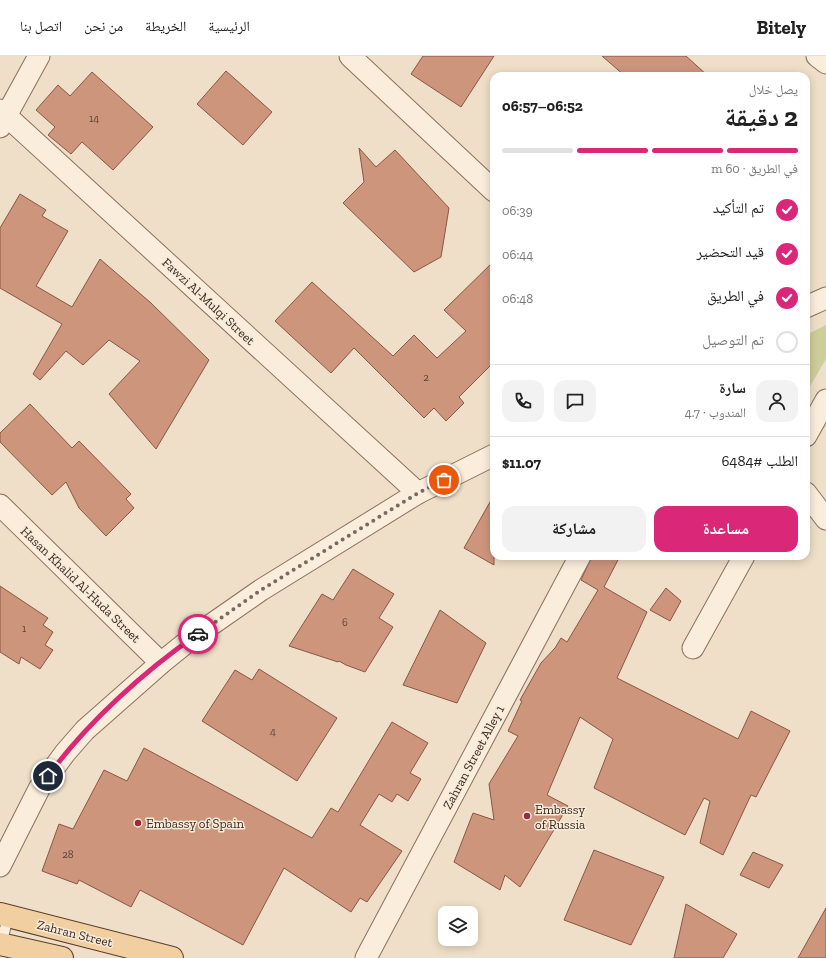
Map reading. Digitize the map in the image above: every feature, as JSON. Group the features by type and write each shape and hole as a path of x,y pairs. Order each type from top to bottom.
{"main road":[{"name":"Zahran Street","path":"4,915 172,958"},
{"path":"0,945 62,958"}],"street":[{"path":"2,117 39,56"},
{"path":"350,56 490,187"},
{"path":"817,56 826,63"},
{"name":"Fawzi Al-Mulqi Street","path":"2,117 418,493"},
{"path":"810,305 826,298"},
{"path":"810,429 826,400"},
{"path":"0,866 40,787 65,753 85,730 161,663 192,638 261,590 418,493 490,457"},
{"path":"810,498 826,519"},
{"name":"Hasan Khalid Al-Huda Street","path":"0,505 161,663"},
{"name":"Zahran Street Alley 1","path":"366,958 578,560"},
{"path":"693,648 742,560"}],"lane":[{"path":"0,945 4,915"}],"green space":[{"path":"826,325 826,359 810,386 810,333"}],"building":[{"path":"423,56 494,56 461,107 411,74"},
{"path":"602,56 686,56 704,72 620,72"},
{"path":"226,71 272,112 243,145 197,104"},
{"path":"92,72 153,127 113,170 82,142 71,154 48,135 55,127 36,110 58,85 70,96"},
{"path":"359,148 376,167 395,150 449,208 441,257 414,272 343,203 364,182"},
{"path":"20,194 46,210 42,216 68,231 36,286 72,307 100,259 151,303 209,360 156,449 109,394 140,361 109,340 83,365 66,351 40,380 33,374 62,324 0,288 0,228"},
{"path":"490,265 490,366 459,397 464,403 446,421 434,408 424,418 354,348 331,373 275,321 312,282 393,356 414,335 437,358 466,331 444,310"},
{"path":"30,404 72,448 79,441 131,494 126,499 134,508 106,536 79,508 66,482 52,495 0,442 0,433"},
{"path":"490,502 490,560 494,560 494,565 464,548"},
{"path":"590,560 618,560 604,587 647,612 617,678 738,739 751,711 790,731 756,797 751,795 723,855 700,843 710,801 704,798 685,835 594,788 613,739 580,717 547,795 568,806 520,887 505,875 500,890 454,862 473,813 494,820 489,784 518,736 508,731 522,701 520,700 541,663 555,648 561,638 567,642 598,590 581,580"},
{"path":"353,569 394,594 379,618 393,627 365,672 339,661 338,662 289,646 322,594 333,600"},
{"path":"0,586 48,618 43,625 53,632 45,645 53,650 40,669 21,657 19,664 0,652"},
{"path":"666,588 681,601 670,621 650,610"},
{"path":"440,610 486,643 457,703 403,685"},
{"path":"259,669 337,718 297,781 202,721 235,670 252,680"},
{"path":"392,722 428,743 410,773 421,779 408,801 397,794 392,802 379,794 360,825 402,851 367,902 360,898 351,912 284,868 243,945 140,890 131,907 79,880 77,884 42,871 59,824 73,829 104,770 127,781 144,748 312,838 331,808 338,812"},
{"path":"594,850 664,877 631,945 564,920"},
{"path":"753,852 783,865 769,888 740,875"},
{"path":"686,904 737,934 723,958 674,958"},
{"path":"826,908 826,958 798,958"}],"way so far":[{"path":"198,634 261,590 418,493 444,480"}],"place":[{"name":"Embassy of Russia","path":"527,816"},
{"name":"Embassy of Spain","path":"138,823"}],"route":[{"path":"48,776 85,730 123,695 198,634"}]}
